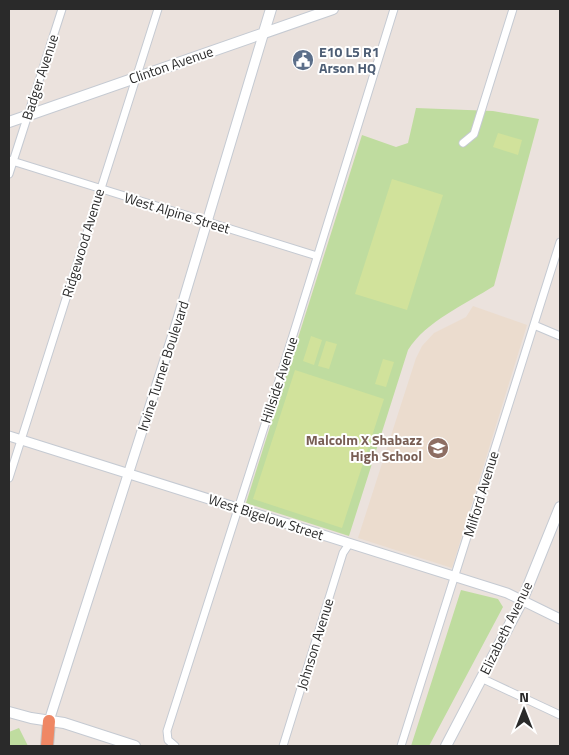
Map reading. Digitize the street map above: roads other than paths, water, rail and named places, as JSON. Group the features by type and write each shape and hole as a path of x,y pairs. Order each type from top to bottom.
{"highway":[{"path":"47,746 49,721"}],"main road":[{"name":"Irvine Turner Boulevard","path":"264,32 271,9"},
{"name":"Clinton Avenue","path":"9,122 333,9"},
{"name":"Elizabeth Avenue","path":"446,746 522,601 557,524 560,507"},
{"path":"9,712 70,725 135,746"}],"street":[{"name":"Badger Avenue","path":"9,174 11,161 62,9"},
{"name":"Ridgewood Avenue","path":"9,478 158,9"},
{"name":"Hillside Avenue","path":"175,746 168,740 166,731 276,390 394,9"},
{"path":"463,143 474,134 513,9"},
{"name":"Irvine Turner Boulevard","path":"49,721 208,223 264,32"},
{"name":"West Alpine Street","path":"11,161 317,256"},
{"name":"Milford Avenue","path":"401,746 560,242"},
{"path":"534,325 560,336"},
{"name":"West Bigelow Street","path":"9,436 508,593 560,619"},
{"name":"Johnson Avenue","path":"283,746 343,554 349,544"},
{"path":"481,678 560,715"}],"place":[{"name":"E10 L5 R1 Arson HQ","path":"303,60"},
{"name":"Malcolm X Shabazz High School","path":"438,448"}]}
